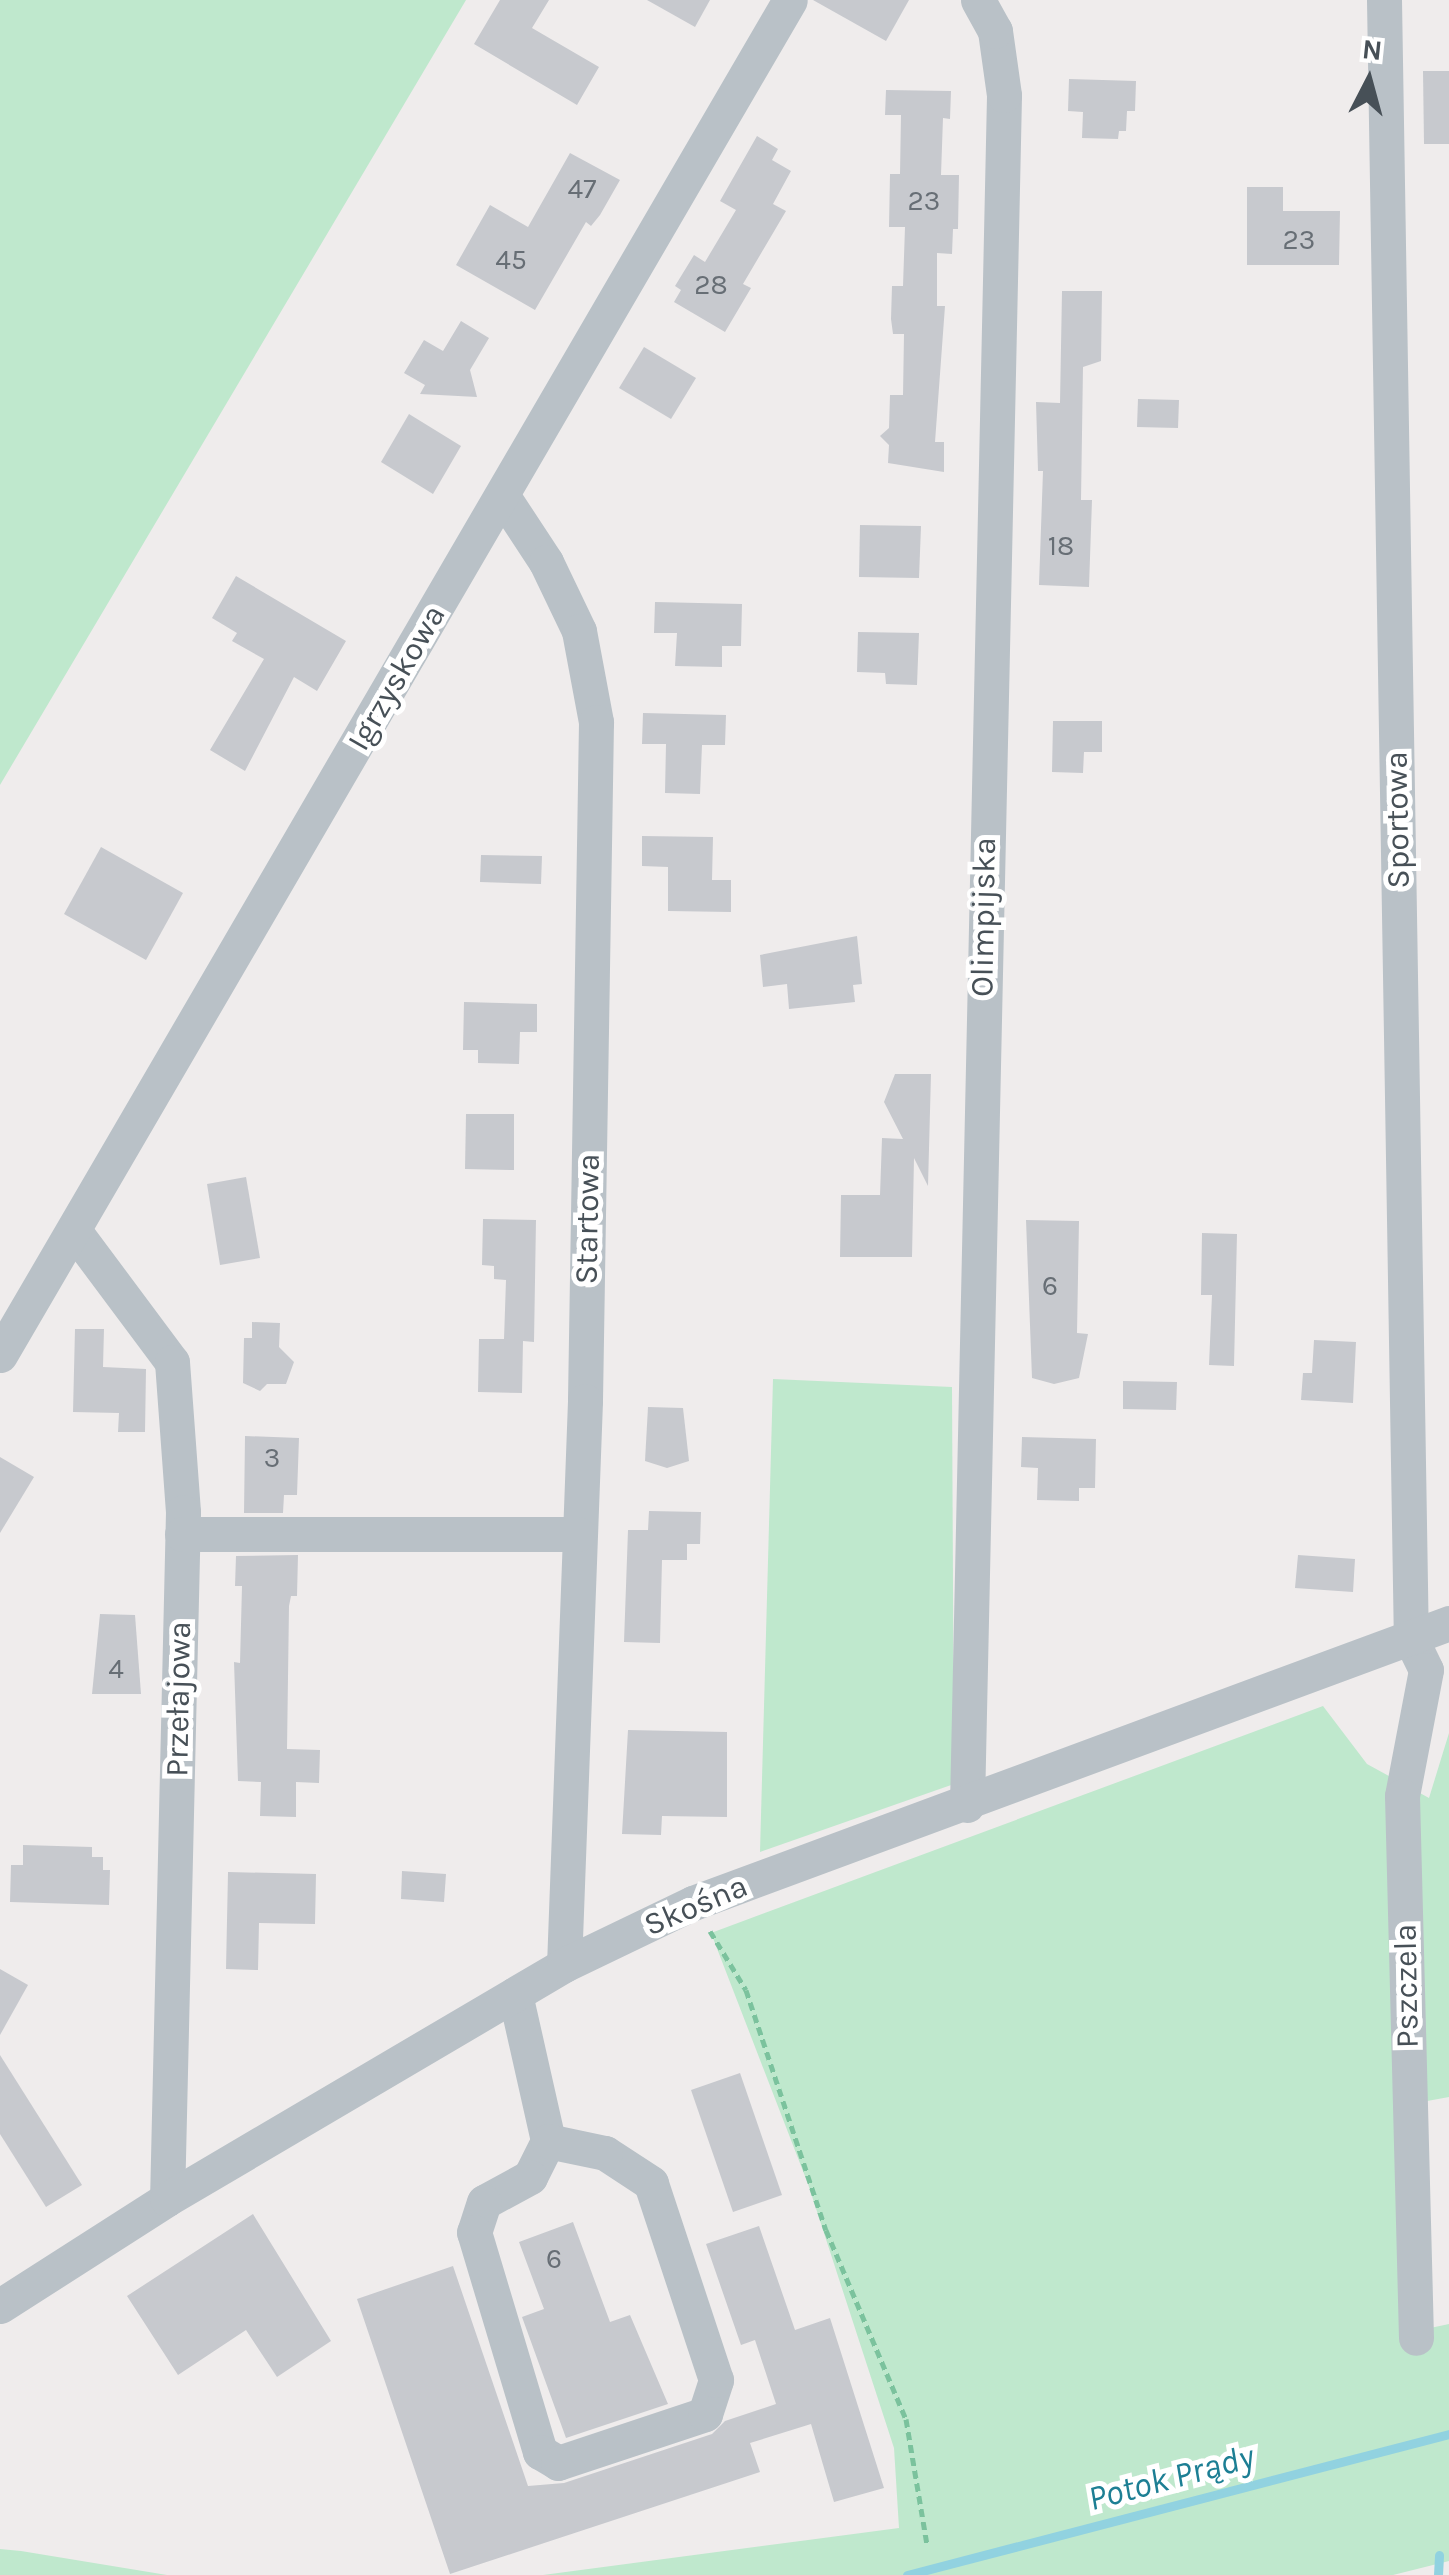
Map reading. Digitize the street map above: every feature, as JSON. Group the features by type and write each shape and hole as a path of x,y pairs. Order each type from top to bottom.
{"street":[{"name":"Igrzyskowa","path":"0,1355 790,0"},
{"name":"Olimpijska","path":"967,1804 1004,94 995,16 978,0"},
{"name":"Sportowa","path":"1384,0 1411,1639"},
{"name":"Startowa","path":"502,495 546,562 579,631 596,722 564,1965"},
{"name":"Przełajowa","path":"75,1232 172,1362 182,1534 167,2199"},
{"path":"182,1534 578,1534"},
{"name":"Skośna","path":"0,2306 167,2199 564,1965 692,1903 1449,1623"},
{"name":"Pszczela","path":"1411,1639 1426,1670 1402,1796 1416,2338"},
{"path":"516,1994 548,2141 530,2177 484,2202 474,2232 540,2452 558,2462 705,2414 716,2380 651,2183 605,2153 548,2141"}],"path":[{"path":"692,1903 746,1990 826,2230 906,2419 926,2545"}],"green space":[{"path":"0,0 466,0 0,785"},
{"path":"773,1379 952,1387 954,1784 760,1852"},
{"path":"1323,1706 1367,1764 1429,1798 1449,1733 1449,2097 1411,2104 1416,2331 1449,2324 1449,2561 1393,2575 543,2575 899,2528 894,2448 808,2184 711,1933"},
{"path":"0,2549 21,2551 167,2575 0,2575"}],"building":[{"path":"500,0 549,0 532,28 599,67 577,105 474,44"},
{"path":"647,0 710,0 695,27"},
{"path":"813,0 909,0 886,41"},
{"path":"1423,71 1449,71 1449,144 1424,144"},
{"path":"1069,79 1136,81 1135,111 1127,111 1126,131 1119,131 1118,139 1082,138 1083,112 1068,111"},
{"path":"886,90 951,91 950,119 943,118 941,175 959,175 958,229 953,229 952,254 937,253 937,306 945,306 935,442 944,442 944,472 888,463 889,445 880,436 889,428 890,395 903,395 904,334 893,334 891,319 892,286 903,286 905,227 889,227 890,174 900,174 901,115 885,115"},
{"path":"757,136 778,149 772,160 791,171 773,204 786,211 743,284 751,288 725,332 674,302 681,290 675,286 694,255 705,262 736,210 720,201"},
{"path":"570,153 620,180 600,215 591,226 586,222 535,310 456,265 490,205 528,227"},
{"path":"1247,187 1283,187 1283,211 1340,211 1339,265 1247,265"},
{"path":"1062,291 1102,291 1101,361 1083,367 1081,500 1092,500 1089,587 1039,585 1043,471 1038,471 1036,402 1060,403"},
{"path":"461,321 489,338 470,370 477,397 420,394 425,385 404,373 424,340 443,351"},
{"path":"644,347 696,378 671,419 619,388"},
{"path":"1138,399 1179,400 1178,428 1137,427"},
{"path":"409,414 461,446 433,494 381,462"},
{"path":"860,525 921,526 919,578 859,577"},
{"path":"236,576 346,641 317,691 294,677 245,771 210,750 264,659 232,641 237,633 212,618"},
{"path":"655,602 742,604 741,646 722,646 722,667 675,666 677,633 654,633"},
{"path":"858,632 919,633 917,685 886,684 885,673 857,672"},
{"path":"643,713 726,715 725,745 702,745 700,794 665,793 666,744 642,744"},
{"path":"1053,721 1102,721 1102,752 1084,752 1083,773 1052,772"},
{"path":"642,836 713,837 712,880 731,880 731,912 668,911 668,867 642,866"},
{"path":"101,847 183,893 146,960 64,914"},
{"path":"481,855 542,856 541,884 480,882"},
{"path":"857,936 862,984 853,985 855,1002 789,1009 787,984 763,987 760,955"},
{"path":"464,1002 537,1004 537,1032 520,1032 519,1064 478,1063 478,1050 463,1050"},
{"path":"895,1074 931,1074 928,1186 914,1158 912,1257 840,1257 841,1195 880,1195 882,1138 903,1139 884,1102"},
{"path":"466,1114 514,1114 514,1170 465,1169"},
{"path":"246,1177 260,1258 220,1265 207,1184"},
{"path":"483,1219 536,1220 534,1342 523,1341 522,1393 478,1392 479,1339 504,1339 506,1280 494,1279 494,1266 482,1265"},
{"path":"1026,1220 1079,1221 1077,1333 1088,1334 1079,1378 1054,1384 1032,1378"},
{"path":"1202,1233 1237,1234 1234,1366 1209,1365 1212,1295 1201,1295"},
{"path":"252,1322 280,1323 279,1347 294,1362 286,1384 267,1384 260,1391 243,1383 244,1338 252,1338"},
{"path":"75,1329 104,1329 103,1367 146,1369 145,1432 118,1432 119,1413 73,1412"},
{"path":"1314,1340 1356,1342 1353,1403 1301,1400 1303,1373 1312,1373"},
{"path":"1123,1381 1177,1382 1176,1410 1123,1409"},
{"path":"648,1407 683,1408 689,1461 667,1468 645,1461"},
{"path":"245,1436 299,1438 297,1495 284,1495 283,1513 244,1513"},
{"path":"1022,1437 1096,1439 1095,1488 1079,1488 1079,1501 1037,1500 1038,1468 1021,1467"},
{"path":"0,1457 34,1477 0,1533"},
{"path":"649,1511 701,1512 700,1544 687,1544 687,1560 662,1560 660,1643 624,1642 628,1530 648,1530"},
{"path":"298,1555 297,1596 291,1596 289,1606 287,1749 320,1750 319,1783 296,1782 296,1817 260,1816 261,1782 238,1781 234,1662 240,1663 242,1586 235,1586 236,1556"},
{"path":"1298,1555 1355,1559 1353,1592 1295,1588"},
{"path":"100,1614 135,1615 141,1694 92,1694"},
{"path":"628,1730 727,1732 727,1817 662,1816 661,1835 622,1834"},
{"path":"23,1845 92,1847 92,1857 103,1857 103,1870 110,1870 109,1905 10,1902 11,1865 23,1865"},
{"path":"402,1871 446,1874 444,1902 401,1899"},
{"path":"228,1872 316,1874 315,1924 259,1923 258,1970 226,1969"},
{"path":"0,1969 28,1985 0,2035"},
{"path":"0,2055 82,2185 46,2207 0,2134"},
{"path":"740,2073 782,2195 733,2212 691,2090"},
{"path":"253,2214 331,2341 277,2377 246,2330 178,2375 127,2296"},
{"path":"573,2222 610,2322 630,2315 668,2404 566,2438 522,2317 544,2309 519,2242"},
{"path":"759,2226 795,2330 830,2318 884,2488 834,2502 811,2424 750,2443 760,2472 450,2574 357,2299 453,2266 528,2486 564,2483 712,2434 725,2421 776,2404 755,2340 741,2345 706,2244"}],"waterway":[{"name":"Potok Prądy","path":"907,2575 1449,2434"},
{"path":"1438,2575 1439,2555"}]}
